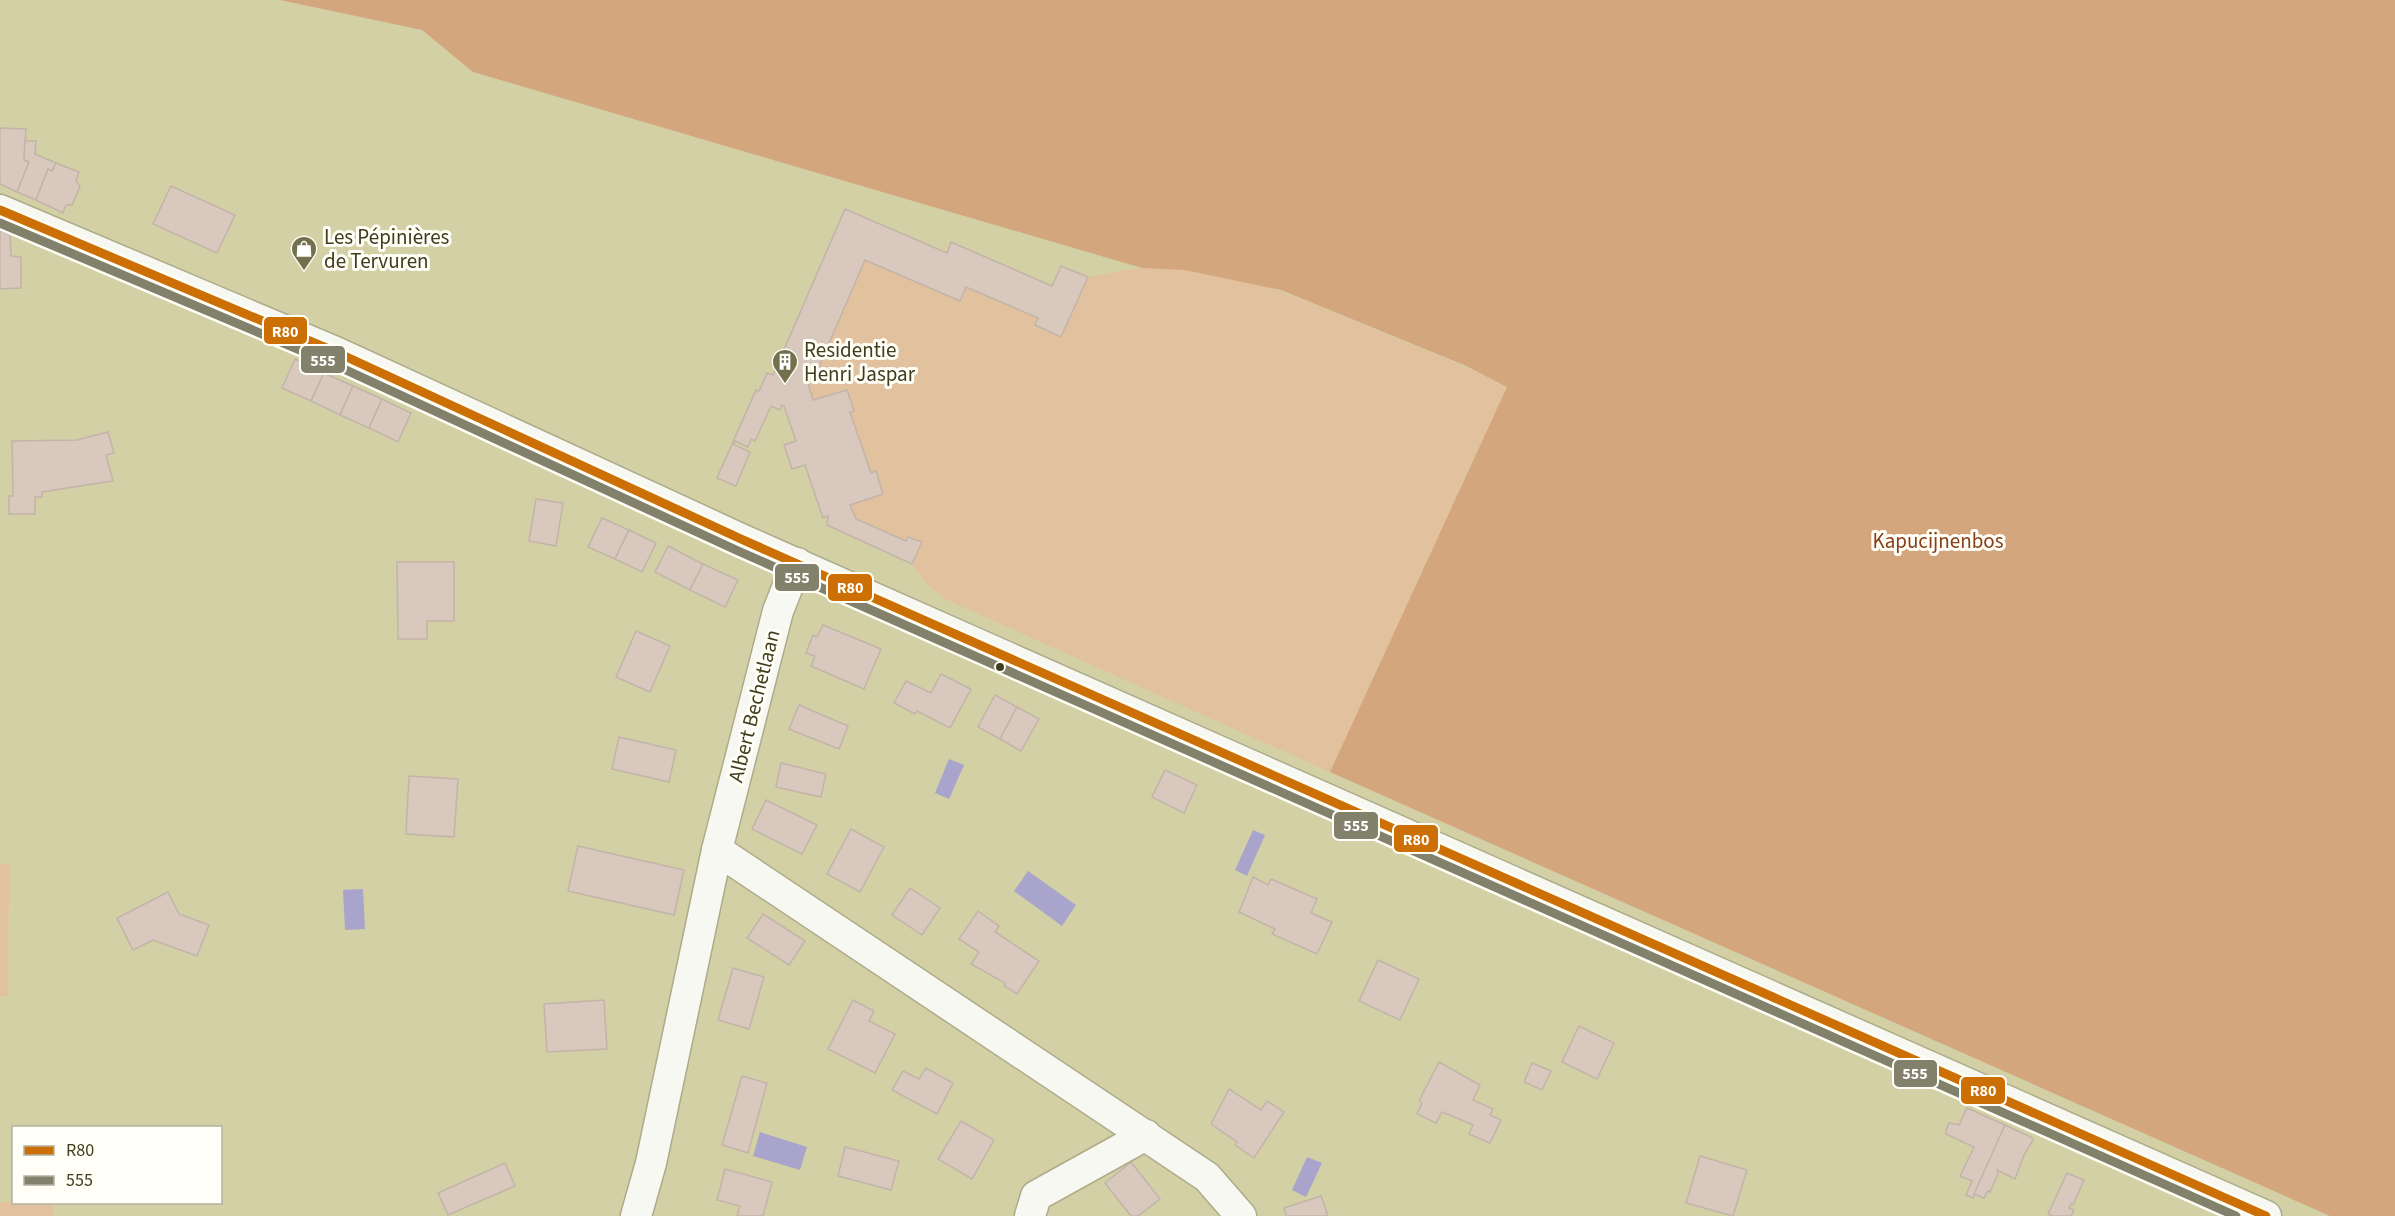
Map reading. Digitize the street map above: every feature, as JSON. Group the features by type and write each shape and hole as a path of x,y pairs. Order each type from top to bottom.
{"street":[{"path":"0,210 338,353 797,563 2266,1216"},
{"name":"Albert Bechetlaan","path":"636,1216 651,1163 717,850 778,611 797,563"},
{"path":"717,850 1207,1177 1241,1216"},
{"path":"1030,1216 1036,1196 1146,1135"}],"shaded area":[{"path":"865,260 959,301 966,287 1038,318 1035,326 1061,337 1088,277 1135,269 1171,268 1200,271 1287,294 1439,356 1507,387 1330,772 945,599 927,584 912,564 921,542 908,537 906,541 854,517 850,505 883,493 876,472 871,473 850,412 854,410 847,390 813,400 807,380 812,368 817,370"},
{"path":"949,759 964,765 949,799 935,793"},
{"path":"1253,830 1265,835 1247,876 1235,870"},
{"path":"0,864 9,864 8,996 0,996"},
{"path":"1028,871 1076,905 1062,926 1014,891"},
{"path":"363,889 365,929 345,930 343,890"},
{"path":"760,1132 807,1147 800,1170 753,1156"},
{"path":"1307,1157 1322,1163 1306,1197 1292,1190"},
{"path":"12,1201 12,1204 52,1204 53,1216 0,1216 0,1203"}],"green space":[{"name":"Kapucijnenbos","path":"280,0 2395,0 2395,1216 2330,1216 1330,772 1507,387 1464,365 1281,290 1185,270 1142,268 473,72 422,30"}],"building":[{"path":"0,128 26,129 24,160 29,162 17,192 0,184"},
{"path":"25,141 36,141 35,154 56,163 52,171 48,169 36,200 17,192 29,162 24,160"},
{"path":"56,163 79,172 76,181 80,186 72,205 66,205 63,213 36,200 48,169 52,171"},
{"path":"171,186 235,215 217,253 153,224"},
{"name":"Residentie Henri Jaspar","path":"845,209 947,253 951,242 1052,286 1061,266 1088,277 1061,337 1035,325 1038,318 966,287 960,301 865,260 817,371 812,368 807,380 813,400 847,390 854,411 850,412 871,473 876,471 883,494 850,505 856,519 906,541 908,537 922,542 912,564 827,525 828,516 823,518 805,465 792,469 784,445 796,441 782,405 780,410 771,406 755,441 751,439 748,447 735,441 733,444 750,452 736,486 717,478 756,390 759,391 767,373 773,375"},
{"path":"0,230 10,234 11,256 21,257 21,288 0,289"},
{"path":"295,359 324,373 311,401 282,388"},
{"path":"324,373 353,386 340,415 311,401"},
{"path":"353,386 382,399 369,428 340,415"},
{"path":"382,399 411,413 398,442 369,428"},
{"path":"108,432 114,453 106,455 113,481 42,492 42,497 35,497 35,514 9,514 9,496 13,496 12,441 77,440"},
{"path":"536,499 563,503 556,546 529,541"},
{"path":"602,518 629,530 615,559 588,547"},
{"path":"629,530 656,543 642,572 615,559"},
{"path":"668,546 703,564 690,590 655,572"},
{"path":"397,562 454,562 454,621 427,621 427,639 398,639"},
{"path":"703,564 738,580 725,607 690,590"},
{"path":"823,625 881,649 864,689 811,666 815,656 806,653 813,635 817,637"},
{"path":"636,631 670,646 650,692 616,677"},
{"path":"941,674 971,689 950,728 917,711 915,714 894,703 906,681 931,693"},
{"path":"995,695 1017,707 1000,739 978,727"},
{"path":"799,705 848,726 839,749 789,729"},
{"path":"1017,707 1039,719 1021,751 1000,739"},
{"path":"619,737 676,750 669,782 612,769"},
{"path":"781,763 826,774 821,797 776,787"},
{"path":"1165,770 1197,785 1184,813 1152,797"},
{"path":"409,776 458,779 454,837 406,834"},
{"path":"766,800 817,825 802,854 752,829"},
{"path":"851,829 884,847 860,892 827,874"},
{"path":"578,846 684,870 674,915 568,891"},
{"path":"1253,877 1268,885 1271,879 1317,899 1311,913 1332,922 1317,954 1272,934 1275,929 1239,912"},
{"path":"910,888 940,908 922,935 892,915"},
{"path":"168,892 179,914 209,925 197,956 153,940 133,950 117,918"},
{"path":"978,911 999,926 995,932 1039,961 1017,994 1004,986 1005,983 971,964 979,952 959,939"},
{"path":"763,914 805,941 789,965 747,938"},
{"path":"1378,960 1419,979 1400,1020 1359,1001"},
{"path":"733,968 764,977 749,1029 718,1020"},
{"path":"604,1000 607,1049 547,1052 544,1004"},
{"path":"853,1000 874,1011 869,1021 895,1034 875,1073 828,1049"},
{"path":"1579,1026 1614,1043 1597,1079 1562,1062"},
{"path":"1439,1062 1480,1085 1473,1100 1493,1109 1490,1115 1501,1120 1490,1143 1469,1134 1473,1125 1442,1112 1436,1123 1417,1114 1422,1103 1419,1101"},
{"path":"1532,1063 1551,1071 1542,1090 1524,1082"},
{"path":"926,1068 953,1083 937,1114 892,1090 903,1071 919,1079"},
{"path":"742,1076 767,1083 748,1153 722,1145"},
{"path":"1229,1089 1261,1110 1267,1101 1284,1112 1254,1158 1235,1145 1237,1142 1211,1124"},
{"path":"1967,1108 2005,1125 1973,1198 1966,1195 1972,1181 1960,1176 1974,1147 1946,1134 1949,1123 1959,1125"},
{"path":"961,1121 994,1140 972,1179 938,1159"},
{"path":"2005,1125 2033,1140 2024,1155 2015,1179 1997,1170 1998,1174 1990,1192 1988,1191 1984,1198 1974,1194"},
{"path":"845,1147 899,1161 891,1190 838,1176"},
{"path":"1700,1156 1747,1170 1733,1216 1686,1203"},
{"path":"1131,1162 1160,1199 1138,1216 1131,1216 1105,1183"},
{"path":"505,1163 515,1186 448,1215 438,1193"},
{"path":"725,1169 772,1182 763,1216 737,1216 740,1206 717,1200"},
{"path":"2067,1173 2084,1180 2073,1205 2071,1204 2069,1208 2074,1210 2071,1216 2052,1216 2048,1214"},
{"path":"1321,1196 1328,1216 1286,1216 1284,1208"}],"transit line":[{"name":"R80","path":"0,210 338,353 741,539 2266,1216"},
{"name":"555","path":"0,223 333,364 736,550 2236,1216"}],"place":[{"name":"Les Pépinières de Tervuren","path":"304,272"},
{"name":"Residentie Henri Jaspar","path":"785,385"}]}
